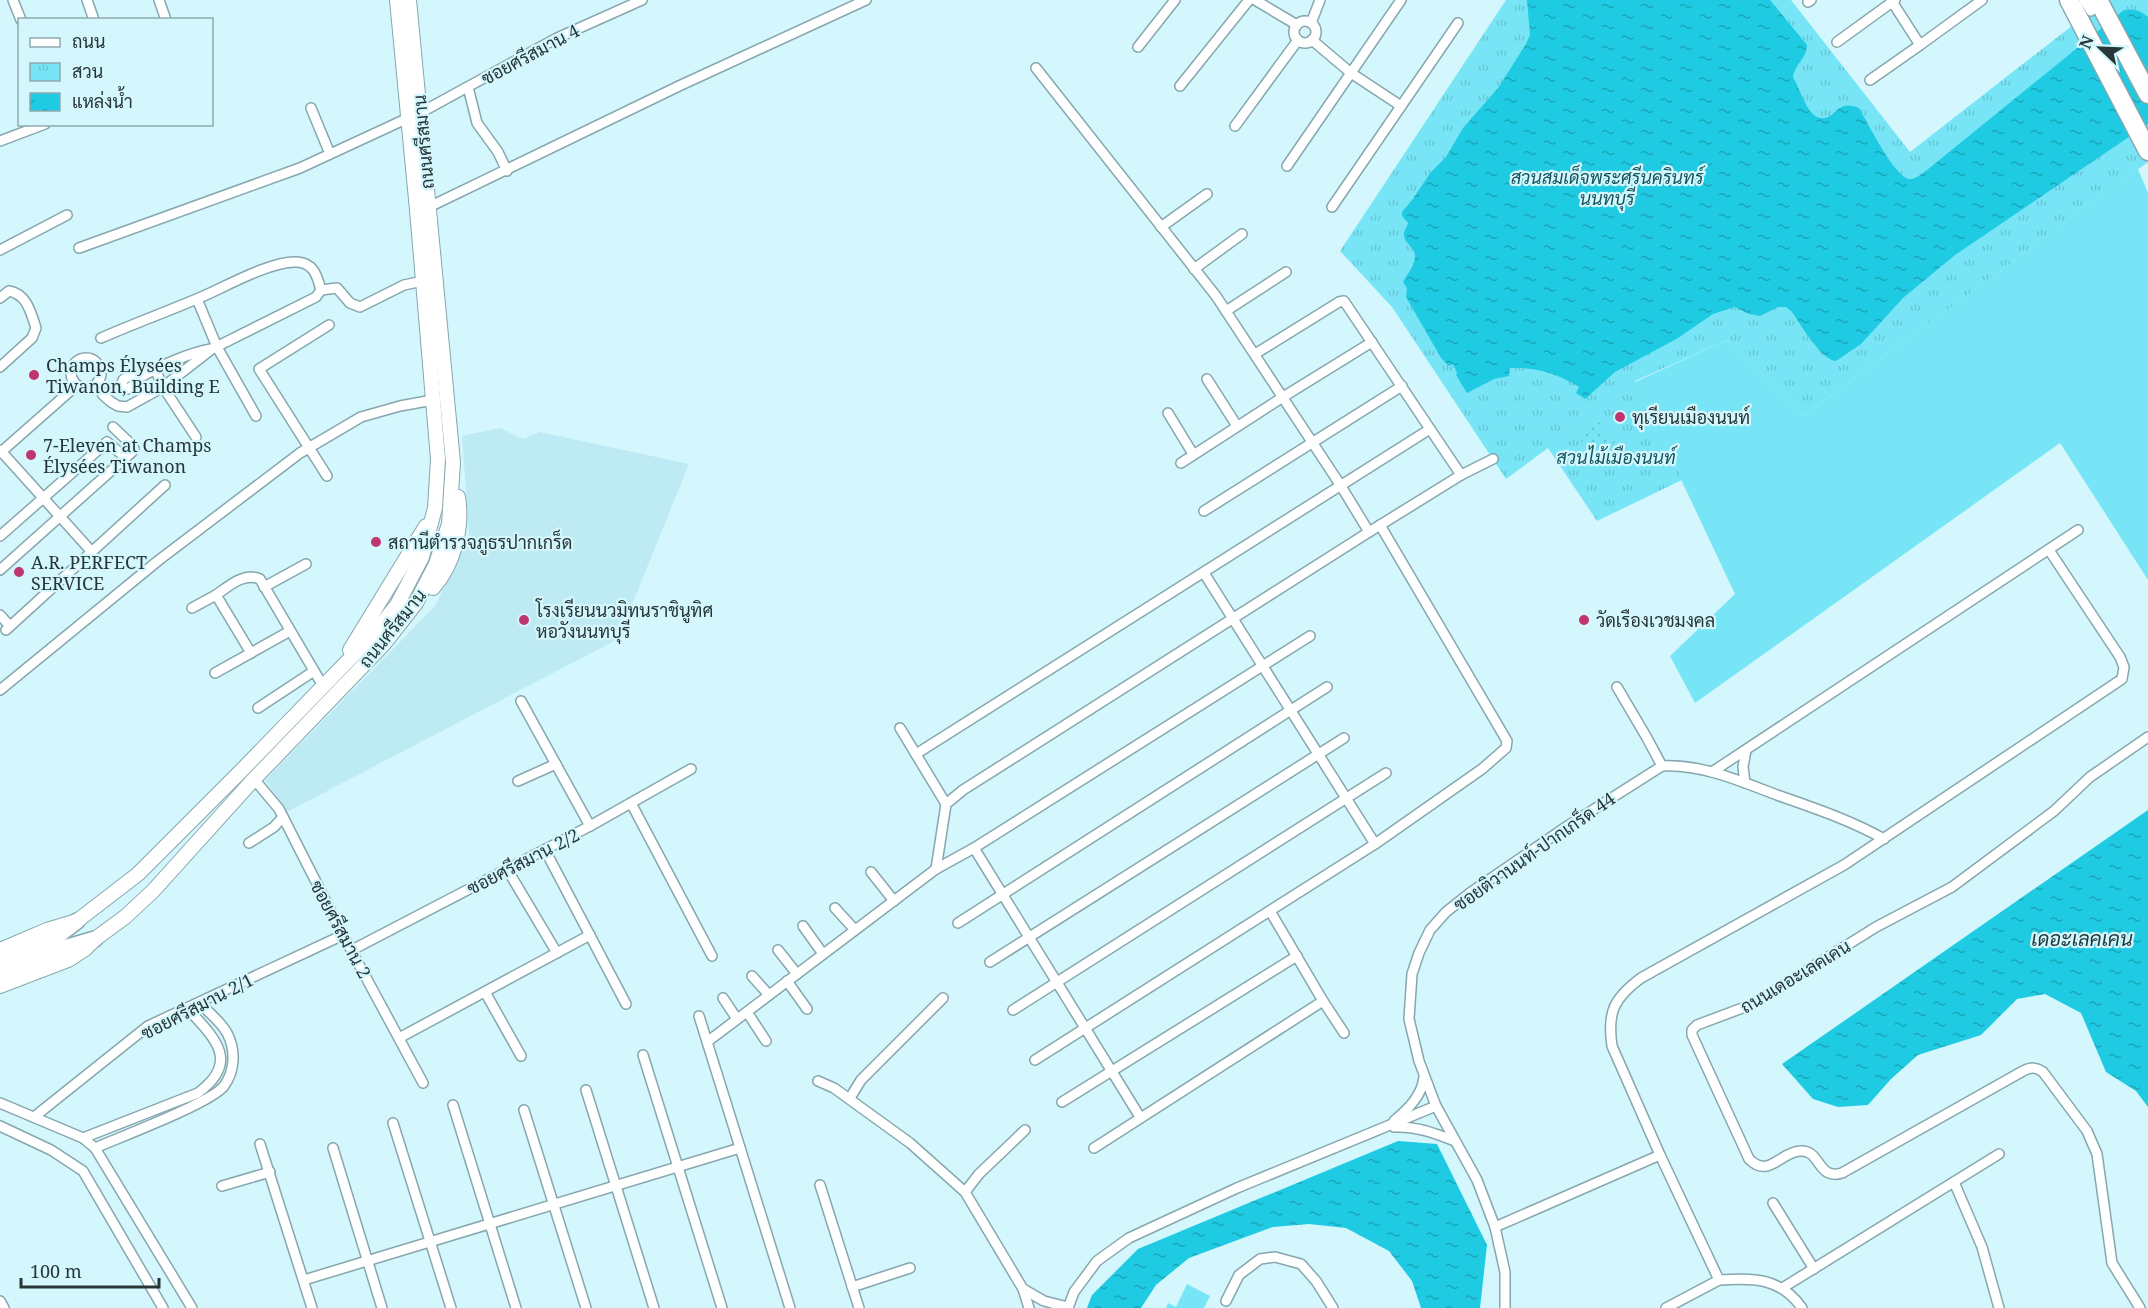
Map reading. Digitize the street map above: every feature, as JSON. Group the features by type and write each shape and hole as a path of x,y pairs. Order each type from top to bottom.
{"highway":[{"path":"2069,0 2148,151"},
{"path":"2094,5 2148,94"}],"main road":[{"name":"ถนนศรีสมาน","path":"0,986 68,960 125,917 153,891 254,779 383,645 416,603 436,585 446,568 459,531 460,505 453,462 429,207 397,0"},
{"name":"ถนนศรีสมาน","path":"0,950 47,930 77,921 138,874 334,675 405,562 435,508 438,459 423,281 409,0"},
{"path":"0,963 47,944 77,921"},
{"path":"0,975 64,948 95,939"}],"street":[{"path":"13,0 20,18"},
{"path":"87,0 93,18"},
{"path":"159,0 165,18"},
{"name":"ซอยศรีสมาน 4","path":"80,248 296,169 330,154 414,116 557,38 642,0"},
{"path":"429,207 679,86 866,0"},
{"path":"1138,47 1175,0"},
{"path":"1180,87 1249,0"},
{"path":"1256,0 1297,25"},
{"path":"1311,23 1320,0"},
{"path":"1287,166 1401,0"},
{"path":"1870,80 1982,0"},
{"path":"2084,0 2094,5"},
{"path":"1837,42 1893,1 1920,45"},
{"path":"1302,22 1311,23 1316,32 1312,40 1305,43 1298,40 1294,32 1297,25 1302,22"},
{"path":"1332,207 1458,23"},
{"path":"1235,126 1298,40"},
{"path":"1312,40 1351,73 1401,106"},
{"path":"1036,68 1226,311 1313,442 1369,532"},
{"path":"468,87 477,123 498,152 507,171"},
{"path":"311,108 330,154"},
{"path":"0,141 40,126"},
{"path":"1161,227 1207,194"},
{"path":"0,250 67,215"},
{"path":"1194,268 1242,234"},
{"path":"101,338 279,263 296,262 314,269 318,294 322,298 337,288 350,303 360,307 404,285 423,281"},
{"path":"1226,311 1286,272"},
{"path":"0,298 9,291 17,292 24,298 36,328 33,338 0,367"},
{"path":"97,384 111,402 127,407 163,387 215,348 318,294"},
{"path":"196,299 215,348 256,416"},
{"path":"1255,354 1341,301 1346,303 1461,475"},
{"path":"327,476 259,369 329,325"},
{"path":"1180,463 1372,342"},
{"path":"136,379 194,352 215,348"},
{"path":"91,358 100,366 101,377 97,384 91,388 77,385 73,380 74,363 91,358"},
{"path":"155,369 163,387 196,437"},
{"path":"1207,379 1237,426"},
{"path":"77,385 0,451 92,552"},
{"path":"1203,511 1402,386"},
{"path":"0,690 159,560 308,448 361,417 433,400"},
{"path":"1168,413 1193,454"},
{"path":"0,570 134,449 113,427"},
{"path":"916,754 1430,429"},
{"path":"0,536 106,442 125,457"},
{"path":"946,804 963,790 1380,525 1461,475 1493,459"},
{"path":"0,615 8,628 165,485"},
{"path":"1035,1060 1375,844 1504,752 1507,741 1380,525"},
{"path":"1712,772 2078,530"},
{"path":"1719,1280 1612,1046 1609,1027 1617,1000 1641,978 1844,865 2122,679 2124,667 2120,657 2049,550"},
{"path":"264,587 306,564"},
{"path":"1204,573 1375,844"},
{"path":"192,608 248,577 260,579 323,686"},
{"path":"216,595 251,652"},
{"path":"215,673 290,631"},
{"path":"707,1042 936,869 974,848 1310,636"},
{"path":"258,708 314,671"},
{"path":"958,923 1327,687"},
{"path":"1617,687 1662,766 1680,765 1712,772 1842,819 1884,839"},
{"path":"521,701 590,826"},
{"path":"900,728 946,804 936,869"},
{"name":"ถนนเดอะเลคเคน","path":"2140,1308 2112,1263 2097,1154 2087,1131 2043,1072 2037,1068 2023,1071 1850,1169 1831,1175 1826,1173 1811,1154 1806,1152 1792,1153 1763,1167 1749,1159 1692,1035 1692,1030 1696,1025 1753,1004 1876,927 1952,886 2055,811 2090,777 2148,737"},
{"path":"990,962 1344,738"},
{"path":"1745,783 1743,767 1746,750"},
{"path":"518,781 556,764"},
{"name":"ซอยติวานนท์-ปากเกร็ด 44","path":"1504,1308 1505,1272 1495,1227 1477,1180 1436,1106 1409,1019 1412,974 1430,930 1446,912 1576,820 1662,766"},
{"name":"ซอยศรีสมาน 2/2","path":"352,950 590,826 691,769"},
{"path":"1013,1010 1386,773"},
{"name":"ซอยศรีสมาน 2","path":"254,779 283,817 343,935 423,1083"},
{"path":"631,803 712,956"},
{"path":"249,843 273,827 283,817"},
{"path":"974,848 1140,1118"},
{"path":"545,850 626,1004"},
{"path":"507,869 557,952"},
{"path":"871,872 894,901"},
{"path":"835,908 855,930"},
{"path":"1270,911 1344,1033"},
{"path":"803,926 823,954"},
{"name":"ซอยศรีสมาน 2/1","path":"34,1117 148,1026 343,935"},
{"path":"399,1038 590,935"},
{"path":"778,950 797,974"},
{"path":"1062,1102 1297,956"},
{"path":"752,976 769,995"},
{"path":"787,981 807,1009"},
{"path":"485,992 521,1056"},
{"path":"723,998 737,1019"},
{"path":"850,1098 861,1080 943,998"},
{"path":"1094,1148 1323,1001"},
{"path":"83,1138 189,1102 205,1100 223,1088 233,1069 233,1052 228,1034 199,1003"},
{"path":"96,1148 189,1102 212,1083 220,1068 222,1058 207,1029 188,1008"},
{"path":"747,1012 766,1041"},
{"path":"699,1016 790,1308"},
{"path":"643,1055 722,1308"},
{"path":"1387,1128 1411,1107 1425,1076"},
{"path":"818,1081 850,1098 910,1143 965,1192 1023,1289 1029,1308"},
{"path":"586,1090 654,1308"},
{"path":"0,1103 83,1138 96,1148 192,1308"},
{"path":"453,1105 516,1308"},
{"path":"1023,1289 1044,1301 1068,1308 1074,1292 1097,1261 1129,1238 1237,1188 1436,1106"},
{"path":"524,1110 586,1308"},
{"path":"393,1123 451,1308"},
{"path":"0,1126 51,1150 83,1171 163,1308"},
{"path":"1387,1128 1406,1127 1428,1130 1455,1141"},
{"path":"965,1192 1025,1130"},
{"path":"260,1144 312,1308"},
{"path":"333,1148 382,1308"},
{"path":"304,1280 740,1148"},
{"path":"1784,1287 1999,1154"},
{"path":"1495,1227 1660,1155"},
{"path":"222,1186 270,1172"},
{"path":"1954,1182 1982,1247 1999,1308"},
{"path":"820,1185 859,1308"},
{"path":"1773,1203 1814,1269"},
{"path":"1226,1301 1239,1275 1260,1259 1275,1257 1301,1264 1316,1281 1333,1308"},
{"path":"852,1287 910,1268"},
{"path":"1666,1308 1719,1280 1752,1278 1784,1287 1802,1308"},
{"path":"0,1301 4,1308"}],"shaded area":[{"name":"โรงเรียนนวมิทนราชินูทิศ หอวังนนทบุรี","path":"500,428 523,439 540,432 689,464 618,639 287,812 265,780 435,606 469,534 462,436"}],"green space":[{"name":"สวนสมเด็จพระศรีนครินทร์ นนทบุรี","path":"1506,0 1791,0 1910,152 2105,0 2148,0 2148,162 1804,415 1727,340 1635,381 1682,480 1597,521 1548,448 1506,479 1392,307 1340,251"},
{"path":"2138,169 2148,193 2148,580 2060,443 1695,703 1670,656 1735,594 1635,382 1727,340 1804,415"},
{"path":"1597,419 1614,445 1595,459 1576,434"},
{"path":"1187,1284 1210,1296 1204,1308 1166,1308 1168,1303 1176,1307"}],"water":[{"name":"สวนสมเด็จพระศรีนครินทร์ นนทบุรี","path":"1527,0 1770,0 1807,45 1793,77 1812,113 1826,118 1841,107 1859,108 1890,161 1905,177 1911,179 1927,170 2124,10 2137,11 2148,17 2148,124 1955,255 1903,298 1861,344 1836,361 1824,355 1786,307 1778,307 1760,316 1749,314 1735,307 1713,314 1678,338 1615,372 1585,399 1576,393 1579,387 1563,378 1546,372 1520,368 1510,368 1509,376 1494,379 1467,393 1456,375 1453,364 1449,366 1441,358 1406,297 1407,288 1403,282 1412,267 1415,256 1405,239 1404,233 1408,223 1402,216 1402,212 1431,172 1446,157 1463,128 1498,88 1526,44 1530,35"},
{"name":"เดอะเลคเคน","path":"2148,810 2148,1107 2136,1091 2106,1072 2081,1013 2045,994 2017,999 1981,1035 1918,1055 1891,1079 1868,1105 1838,1107 1813,1099 1782,1064"},
{"path":"1398,1141 1437,1144 1487,1245 1480,1308 1421,1308 1412,1281 1389,1251 1346,1228 1309,1224 1273,1227 1189,1258 1156,1285 1141,1308 1087,1308 1092,1295 1138,1249"}],"place":[{"name":"Champs Élysées Tiwanon, Building E","path":"34,375"},
{"name":"ทุเรียนเมืองนนท์","path":"1620,417"},
{"name":"7-Eleven at Champs Élysées Tiwanon","path":"31,455"},
{"name":"สถานีตำรวจภูธรปากเกร็ด","path":"376,542"},
{"name":"A.R. PERFECT SERVICE","path":"19,572"},
{"name":"โรงเรียนนวมิทนราชินูทิศ หอวังนนทบุรี","path":"524,620"},
{"name":"วัดเรืองเวชมงคล","path":"1584,620"}],"park label":[{"name":"สวนไม้เมืองนนท์","path":"1616,457"}]}
